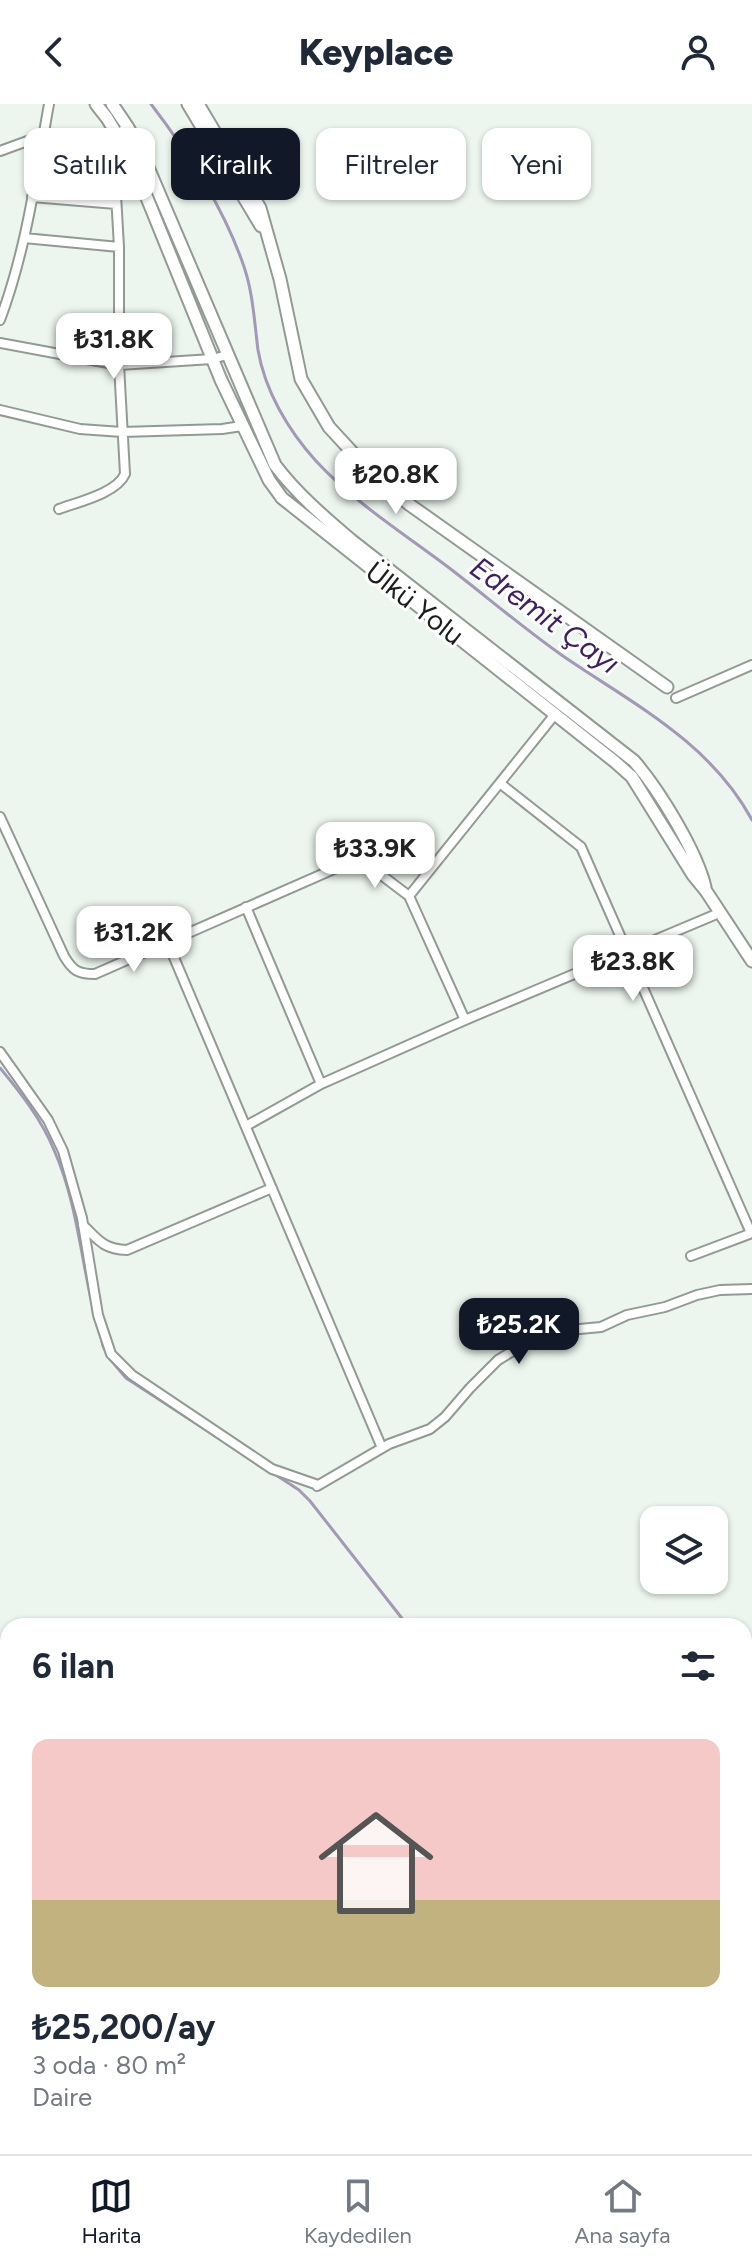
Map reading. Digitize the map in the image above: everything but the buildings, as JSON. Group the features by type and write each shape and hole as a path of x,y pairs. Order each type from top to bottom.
{"main road":[{"name":"Ülkü Yolu","path":"96,104 113,128"},
{"name":"Ülkü Yolu","path":"112,104 127,126 178,234 275,465 351,540 559,709"},
{"path":"188,104 267,237"},
{"path":"198,104 260,208 280,279 301,379 329,427 364,465 410,505 667,687"},
{"name":"Ülkü Yolu","path":"148,200 242,426 269,480 282,498 559,709 617,747 648,777 701,871 706,891 752,961"}],"street":[{"path":"45,128 49,104"},
{"path":"0,151 24,142"},
{"path":"0,320 13,283 31,200"},
{"path":"68,200 116,204"},
{"path":"59,509 110,490 120,484 126,470 119,365 116,200"},
{"path":"24,238 119,247"},
{"path":"0,343 119,365 212,359 227,355"},
{"path":"0,410 80,429 122,432 242,426"},
{"path":"676,698 752,665"},
{"path":"409,896 559,709"},
{"path":"501,784 581,847 751,1233 691,1256"},
{"path":"0,817 64,956 71,968 80,974 95,974 359,858 409,896 465,1020"},
{"path":"246,907 321,1084"},
{"path":"246,1126 321,1084 719,913"},
{"path":"167,941 382,1448"},
{"path":"0,1052 48,1120 63,1151 83,1225 98,1315 111,1354 132,1375 272,1469 316,1487 382,1448 430,1429 498,1360 521,1346 569,1330 601,1327 627,1315 665,1307 697,1295 720,1290 752,1289"},
{"path":"83,1225 112,1249 127,1250 272,1188"}],"waterway":[{"name":"Edremit Çayı","path":"151,104 202,179 234,240 249,283 258,350 266,380 287,423 316,461 380,517 548,645 692,746 715,768 752,820"},
{"path":"0,1068 37,1117 61,1168 72,1205 91,1299"},
{"path":"99,1329 106,1352"},
{"path":"110,1359 126,1378 223,1441"},
{"path":"273,1473 310,1501 402,1618"}]}
